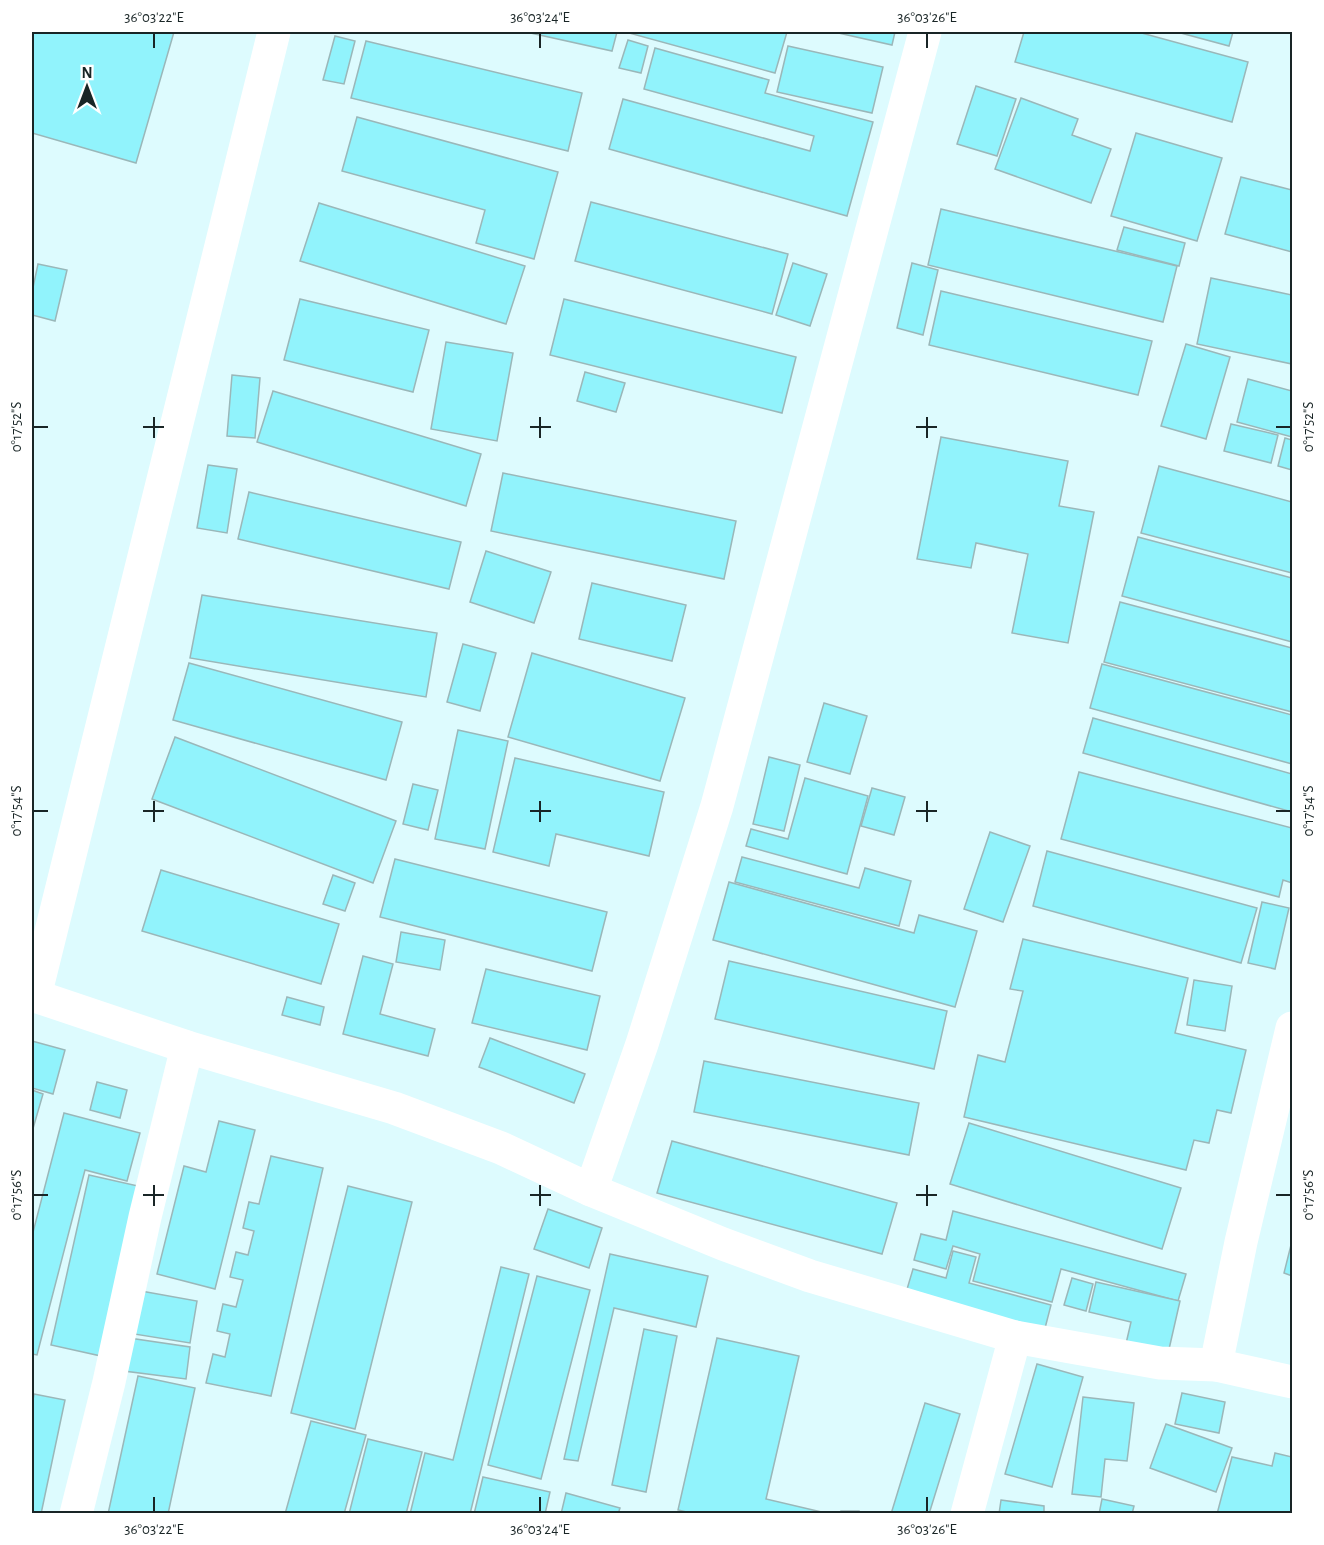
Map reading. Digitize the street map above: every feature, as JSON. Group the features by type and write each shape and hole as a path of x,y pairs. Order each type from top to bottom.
{"street":[{"path":"274,32 33,996 187,1047 394,1108 501,1148 591,1190 723,1244 810,1275 1015,1337 1160,1363 1216,1365 1293,1382"},
{"path":"591,1190 642,1044 717,806 925,32"},
{"path":"1216,1365 1241,1242 1293,1028"},
{"path":"76,1514 187,1047"},
{"path":"967,1514 1015,1337"}],"building":[{"path":"32,32 174,32 136,163 32,133"},
{"path":"526,32 617,32 612,51"},
{"path":"629,32 787,32 775,73"},
{"path":"834,32 895,32 892,45"},
{"path":"1024,32 1138,32 1248,62 1232,122 1015,62"},
{"path":"1177,32 1233,32 1229,46"},
{"path":"335,36 355,41 344,84 323,80"},
{"path":"628,40 648,46 641,73 619,68"},
{"path":"366,41 582,93 568,151 351,98"},
{"path":"788,46 883,67 872,113 777,92"},
{"path":"655,48 769,80 765,93 873,122 847,216 609,149 623,99 810,151 814,136 644,89"},
{"path":"976,86 1016,99 997,156 957,144"},
{"path":"1021,98 1078,119 1072,135 1111,149 1091,203 995,169"},
{"path":"357,117 558,172 534,259 476,243 485,210 342,171"},
{"path":"1136,133 1222,158 1197,241 1111,216"},
{"path":"1241,177 1292,190 1292,252 1225,234"},
{"path":"591,202 788,254 772,314 575,261"},
{"path":"319,203 525,266 506,324 300,261"},
{"path":"941,209 1177,266 1163,322 928,265"},
{"path":"1124,227 1185,243 1179,266 1117,250"},
{"path":"793,263 827,274 810,326 776,315"},
{"path":"912,263 938,270 923,335 897,328"},
{"path":"38,264 67,270 55,321 32,315 32,292"},
{"path":"1211,278 1292,295 1292,364 1197,344"},
{"path":"941,291 1152,341 1138,395 929,345"},
{"path":"300,299 429,330 413,392 284,360"},
{"path":"564,299 796,357 782,413 550,355"},
{"path":"446,342 513,353 497,441 431,429"},
{"path":"1186,344 1230,357 1206,439 1161,426"},
{"path":"585,372 625,383 616,412 577,401"},
{"path":"232,375 260,378 255,438 227,436"},
{"path":"1248,379 1292,391 1292,437 1237,422"},
{"path":"273,391 481,454 466,506 257,442"},
{"path":"1231,424 1278,435 1271,463 1224,451"},
{"path":"941,437 1068,461 1059,506 1094,512 1068,643 1012,633 1028,554 976,543 971,568 917,559"},
{"path":"1285,438 1292,440 1292,470 1278,466"},
{"path":"208,465 237,469 227,533 197,528"},
{"path":"1159,466 1292,502 1292,573 1141,533"},
{"path":"503,473 736,521 724,579 491,531"},
{"path":"249,492 461,542 449,589 238,539"},
{"path":"1138,537 1292,578 1292,642 1122,596"},
{"path":"486,551 551,572 534,623 470,602"},
{"path":"592,583 686,605 672,661 579,639"},
{"path":"202,595 437,633 426,697 190,658"},
{"path":"1120,602 1292,648 1292,712 1104,662"},
{"path":"463,644 496,653 480,711 447,702"},
{"path":"532,653 685,698 660,781 508,737"},
{"path":"189,663 402,722 386,780 173,720"},
{"path":"1102,664 1292,715 1292,764 1090,708"},
{"path":"824,703 867,716 850,774 807,762"},
{"path":"1093,718 1292,774 1292,812 1083,753"},
{"path":"458,730 508,741 485,849 435,839"},
{"path":"175,737 396,821 373,883 152,799"},
{"path":"769,757 800,765 784,831 753,824"},
{"path":"515,758 664,792 649,856 556,834 549,866 493,852"},
{"path":"1079,772 1292,828 1292,883 1283,880 1279,897 1061,839"},
{"path":"805,778 868,796 847,874 746,846 751,829 788,839"},
{"path":"413,784 438,790 428,830 403,824"},
{"path":"872,788 905,797 894,835 861,826"},
{"path":"990,832 1030,846 1003,922 964,909"},
{"path":"1047,851 1257,908 1241,963 1033,906"},
{"path":"742,857 859,888 865,868 911,881 899,926 735,882"},
{"path":"395,859 607,912 592,971 380,917"},
{"path":"161,870 339,924 321,984 142,931"},
{"path":"333,875 355,883 345,911 323,904"},
{"path":"729,882 914,933 919,915 977,931 955,1007 713,940"},
{"path":"1262,902 1289,908 1275,969 1248,963"},
{"path":"401,932 445,940 440,970 396,962"},
{"path":"1023,939 1188,978 1175,1033 1246,1050 1231,1113 1217,1110 1209,1143 1194,1140 1186,1170 964,1117 978,1055 1005,1062 1023,991 1010,989"},
{"path":"363,956 393,964 380,1014 435,1029 428,1056 343,1034"},
{"path":"729,961 947,1011 934,1069 715,1019"},
{"path":"486,969 600,996 587,1050 472,1023"},
{"path":"1194,980 1232,986 1225,1031 1187,1025"},
{"path":"287,997 324,1007 320,1025 282,1015"},
{"path":"490,1038 585,1074 574,1103 479,1067"},
{"path":"32,1041 65,1050 53,1094 32,1088"},
{"path":"704,1061 919,1103 909,1155 694,1112"},
{"path":"97,1082 127,1090 120,1118 90,1110"},
{"path":"32,1090 43,1094 32,1132"},
{"path":"64,1113 140,1133 127,1181 85,1170 37,1355 32,1354 32,1236"},
{"path":"219,1121 255,1130 215,1289 157,1274 184,1166 206,1172"},
{"path":"969,1123 1181,1188 1162,1249 950,1184"},
{"path":"672,1141 897,1203 882,1254 657,1193"},
{"path":"271,1156 323,1168 271,1396 206,1383 213,1354 225,1357 230,1334 217,1331 223,1304 236,1307 243,1280 230,1277 236,1252 248,1255 254,1231 243,1228 249,1202 259,1204"},
{"path":"89,1175 138,1186 101,1356 51,1345"},
{"path":"348,1186 412,1202 355,1429 291,1413"},
{"path":"548,1209 602,1228 589,1268 534,1249"},
{"path":"953,1211 1186,1274 1178,1301 1061,1269 1052,1302 973,1281 980,1254 953,1246 946,1269 914,1260 921,1234 946,1240"},
{"path":"1292,1241 1292,1276 1284,1273"},
{"path":"953,1251 976,1257 969,1283 1051,1305 1044,1332 905,1296 913,1269 946,1278"},
{"path":"610,1254 708,1276 696,1327 614,1308 578,1461 564,1459"},
{"path":"501,1267 529,1274 470,1514 410,1514 425,1453 453,1460"},
{"path":"537,1276 590,1290 541,1479 488,1465"},
{"path":"1072,1278 1093,1284 1086,1311 1064,1305"},
{"path":"1096,1282 1180,1301 1167,1358 1125,1348 1131,1322 1089,1312"},
{"path":"141,1291 197,1301 190,1343 134,1334"},
{"path":"644,1329 677,1336 646,1492 612,1485"},
{"path":"129,1338 190,1347 186,1379 124,1371"},
{"path":"717,1338 799,1356 766,1499 830,1514 695,1514 678,1510"},
{"path":"1037,1364 1083,1377 1052,1487 1005,1474"},
{"path":"138,1376 195,1388 168,1514 108,1514"},
{"path":"1182,1393 1225,1402 1219,1433 1175,1424"},
{"path":"34,1394 65,1400 41,1514 32,1514 32,1405"},
{"path":"1083,1397 1134,1403 1127,1461 1105,1459 1101,1497 1072,1494"},
{"path":"925,1403 960,1414 929,1514 891,1514"},
{"path":"311,1421 366,1435 344,1514 285,1514"},
{"path":"1166,1424 1232,1448 1216,1492 1150,1468"},
{"path":"368,1439 422,1452 406,1514 349,1514"},
{"path":"1275,1453 1292,1457 1292,1514 1217,1514 1232,1457 1272,1466"},
{"path":"483,1477 550,1492 545,1514 474,1514"},
{"path":"566,1493 620,1508 618,1514 561,1514"},
{"path":"1102,1499 1134,1506 1132,1514 1099,1514"},
{"path":"1001,1500 1044,1506 1044,1514 999,1514"},
{"path":"841,1511 859,1511 859,1514 841,1514"}]}
